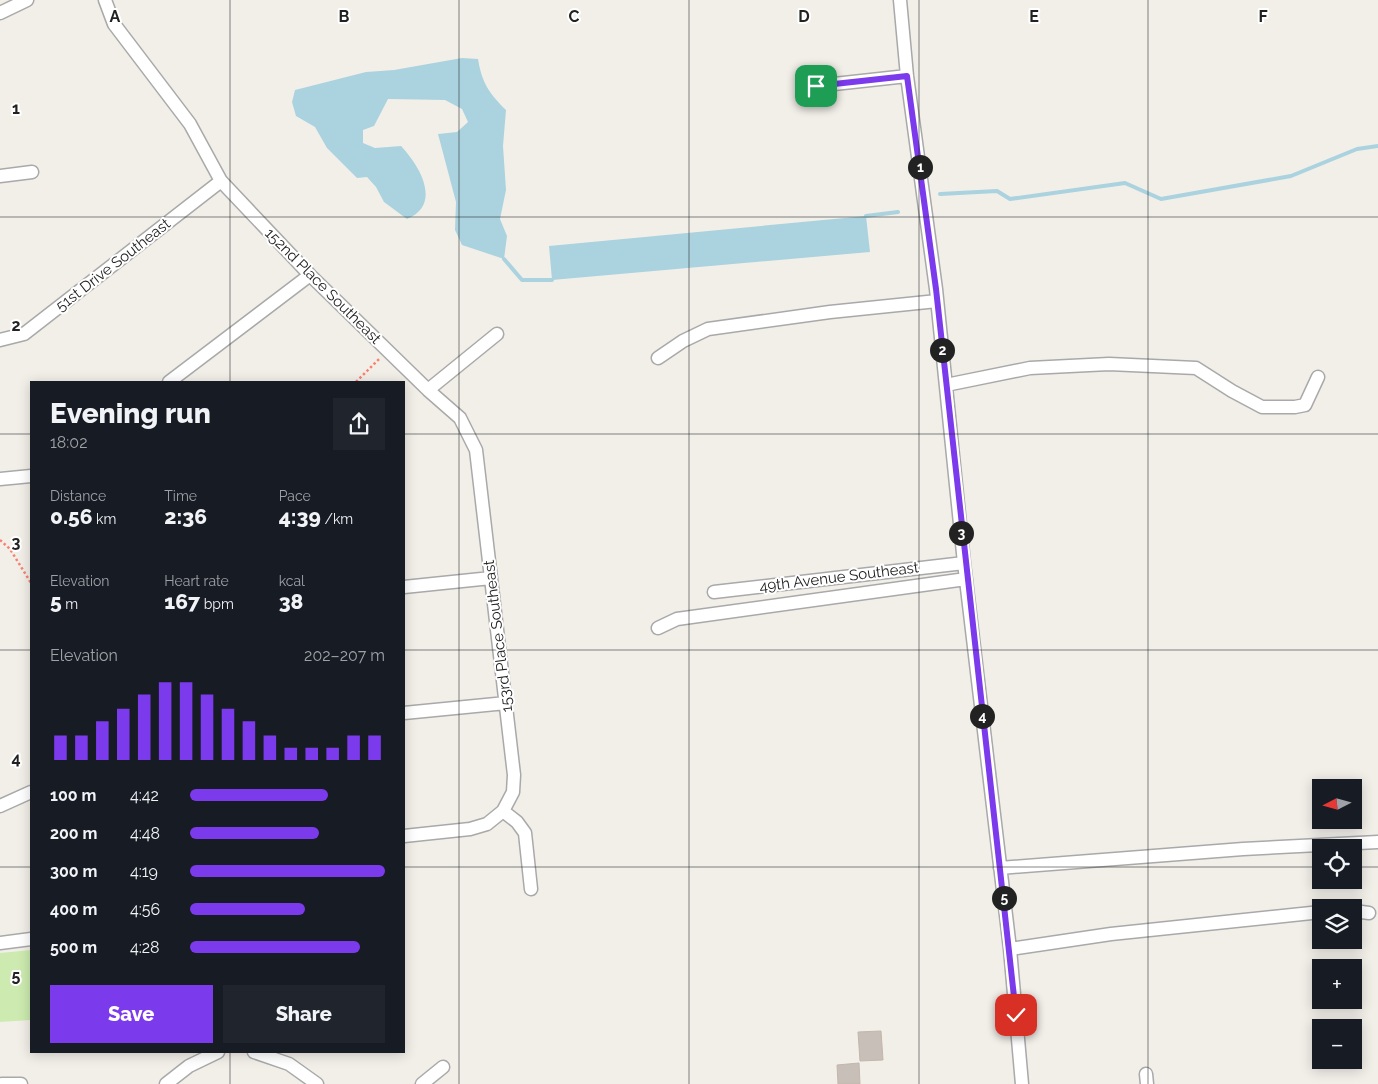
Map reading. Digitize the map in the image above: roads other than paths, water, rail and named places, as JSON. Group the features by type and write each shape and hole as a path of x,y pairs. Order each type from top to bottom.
{"street":[{"path":"0,13 27,0"},
{"name":"152nd Place Southeast","path":"105,0 114,24 190,124 221,181 310,275 428,390"},
{"path":"900,0 907,76 937,301 964,563 1010,948 1022,1084"},
{"path":"816,86 907,76"},
{"path":"0,176 32,172"},
{"name":"51st Drive Southeast","path":"0,340 24,334 221,181"},
{"path":"170,381 310,275"},
{"path":"658,358 683,341 708,328 830,312 937,301"},
{"path":"428,390 496,334"},
{"path":"946,385 1030,368 1109,364 1196,368 1232,391 1262,406 1295,407 1305,405 1318,377"},
{"name":"153rd Place Southeast","path":"428,390 460,418 476,450 506,703 513,792 503,811"},
{"path":"0,479 30,476"},
{"name":"49th Avenue Southeast","path":"714,592 964,563"},
{"path":"405,587 491,578"},
{"path":"658,628 677,619 966,579"},
{"path":"405,713 506,703"},
{"path":"0,806 30,792"},
{"path":"405,836 470,829 487,824 503,811 518,822 525,832 532,889"},
{"path":"1000,868 1243,849 1378,842"},
{"path":"1362,912 1369,913"},
{"path":"1010,948 1111,934 1312,913"},
{"path":"0,943 30,940"},
{"path":"166,1084 189,1066 216,1053"},
{"path":"257,1053 289,1064 317,1084"},
{"path":"422,1084 443,1067"},
{"path":"2,1084 21,1084"}],"water":[{"path":"462,58 478,59 487,87 506,110 503,146 506,190 500,219 507,236 504,259 462,245 455,230 456,202 438,134 457,132 468,122 462,109 445,100 388,99 374,126 363,130 363,143 375,148 401,146 415,163 420,173 426,194 424,204 418,212 407,219 384,202 376,187 367,177 357,178 327,148 315,127 296,116 292,102 295,90 366,72 394,70"},
{"path":"866,216 870,252 552,280 549,246"}],"waterway":[{"path":"940,194 997,191 1010,199 1125,183 1161,199 1291,176 1357,149 1378,146"},
{"path":"866,216 898,212"},
{"path":"504,259 522,280 552,280"}]}
